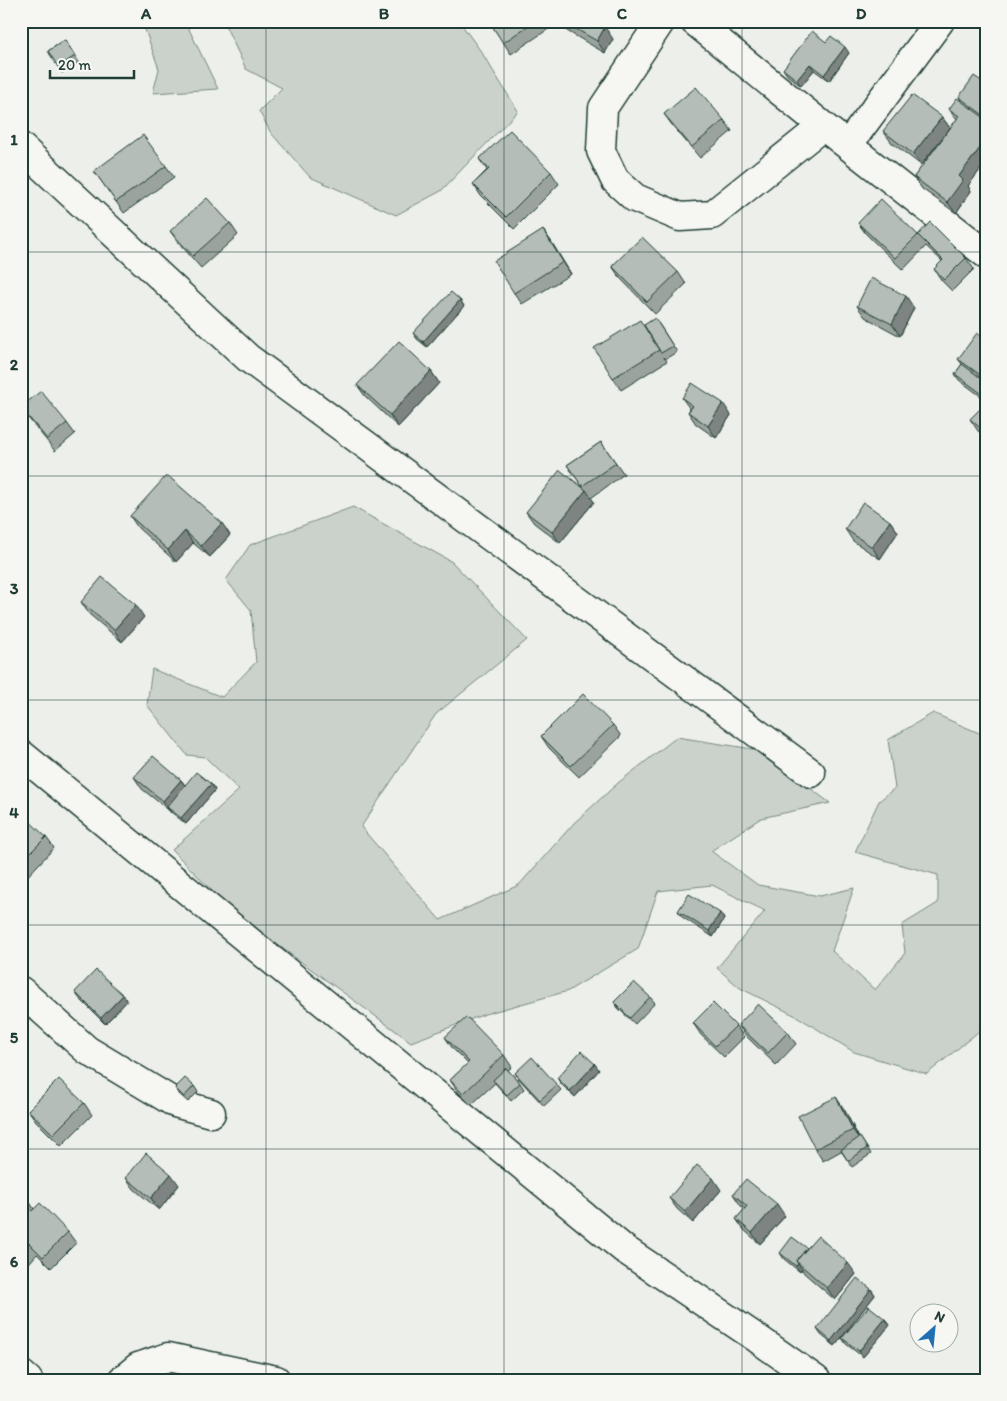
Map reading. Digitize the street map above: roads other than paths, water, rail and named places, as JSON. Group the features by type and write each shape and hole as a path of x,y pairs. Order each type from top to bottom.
{"street":[{"path":"661,21 603,108 601,151 615,180 635,198 680,217 712,215 823,126"},
{"path":"694,21 823,126 986,254"},
{"path":"848,145 940,21"},
{"path":"21,147 248,358 811,773"},
{"path":"21,754 624,1249 816,1380"},
{"path":"21,991 88,1050 175,1103 211,1113"},
{"path":"122,1380 138,1367 168,1357 276,1380"},
{"path":"21,1374 28,1380"}]}
